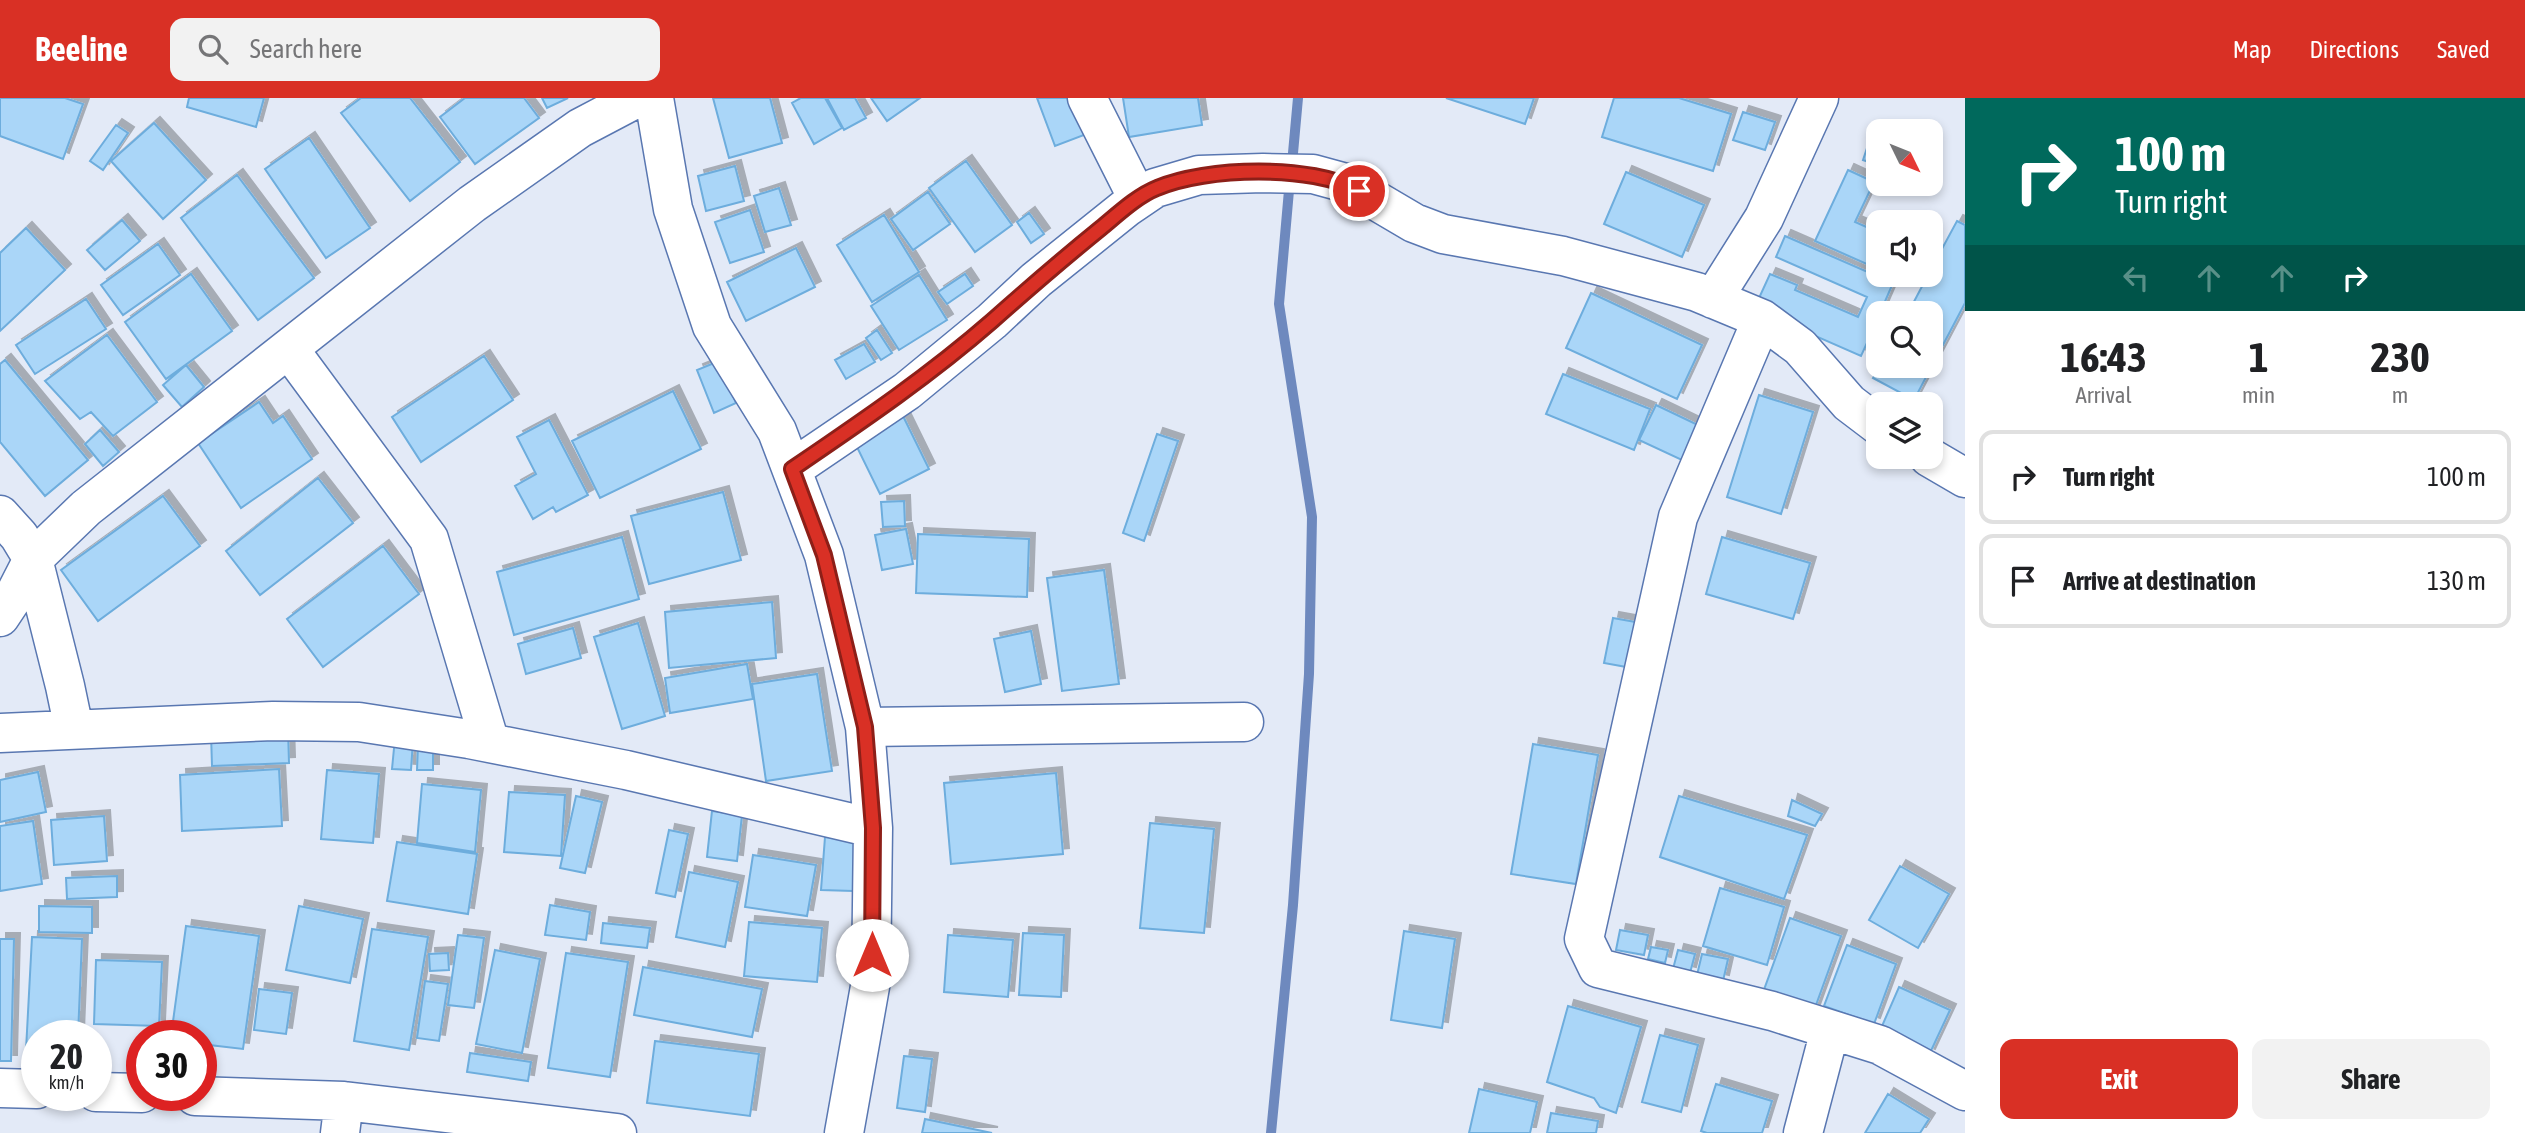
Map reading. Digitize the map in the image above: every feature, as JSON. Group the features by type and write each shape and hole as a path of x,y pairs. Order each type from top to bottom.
{"street":[{"path":"0,617 33,559 86,508 472,204 580,128 637,98"},
{"path":"654,98 673,209 712,326 777,431 792,469 824,555 865,727 873,828 872,981 844,1133"},
{"path":"1087,98 1138,200"},
{"path":"1713,299 1765,218 1819,98"},
{"path":"792,469 907,391 992,321 1036,280 1138,200 1155,188 1199,176 1313,174 1346,183 1414,223 1443,234 1563,256 1697,292 1762,319 1800,347 1850,403 1866,416"},
{"path":"1762,319 1678,517 1584,939 1598,968 1772,1011 1880,1045 1965,1091"},
{"path":"289,349 429,539 490,743"},
{"path":"1943,465 1965,478"},
{"path":"0,515 19,536 33,559 74,729"},
{"path":"0,733 273,720 359,722 490,743 626,770 873,828"},
{"path":"865,727 1244,722"},
{"path":"1803,1133 1830,1030"},
{"path":"0,1088 21,1089"},
{"path":"217,1099 342,1117 617,1133"}],"building":[{"path":"0,98 65,98 83,104 63,159 0,136"},
{"path":"189,98 264,98 256,127 187,107"},
{"path":"361,98 410,98 460,162 410,201 341,113"},
{"path":"465,98 524,98 539,118 475,164 440,117"},
{"path":"542,98 568,98 547,108"},
{"path":"713,98 770,98 782,143 729,158"},
{"path":"801,98 825,98 842,128 814,144 792,103"},
{"path":"827,98 855,98 866,118 844,130"},
{"path":"871,98 920,98 887,121"},
{"path":"1037,98 1070,98 1084,135 1055,146"},
{"path":"1123,98 1198,98 1202,125 1129,137"},
{"path":"1446,98 1534,98 1525,124"},
{"path":"1614,98 1679,98 1731,114 1713,171 1602,137"},
{"path":"1743,112 1775,122 1765,150 1733,140"},
{"path":"154,123 206,180 163,219 111,161"},
{"path":"116,125 128,133 103,170 90,161"},
{"path":"309,138 370,228 326,258 265,169"},
{"path":"966,161 1012,225 975,252 929,188"},
{"path":"735,166 744,201 706,211 698,176"},
{"path":"1848,170 1866,178 1867,196 1855,222 1866,227 1866,264 1815,241"},
{"path":"1626,172 1704,205 1682,257 1604,224"},
{"path":"237,175 314,278 258,320 181,218"},
{"path":"779,188 791,225 765,232 754,196"},
{"path":"928,192 950,224 913,250 891,219"},
{"path":"750,210 764,252 730,263 715,222"},
{"path":"1029,213 1044,234 1031,243 1017,222"},
{"path":"884,215 919,272 872,302 837,245"},
{"path":"122,220 140,241 105,270 87,250"},
{"path":"1957,221 1965,225 1965,303 1943,345 1943,301 1914,301 1922,287 1943,287 1943,247"},
{"path":"26,228 65,270 0,331 0,253"},
{"path":"1785,236 1866,271 1866,287 1891,287 1885,301 1866,301 1866,345 1861,356 1754,309 1770,274 1797,285 1795,290 1858,317 1867,297 1776,257"},
{"path":"158,244 180,275 123,315 101,285"},
{"path":"796,248 815,287 746,321 727,282"},
{"path":"191,274 232,331 166,379 125,322"},
{"path":"965,274 973,286 947,304 938,292"},
{"path":"919,275 947,320 899,350 871,306"},
{"path":"1591,293 1702,345 1677,399 1566,348"},
{"path":"86,299 106,329 35,374 16,345"},
{"path":"877,330 892,353 881,360 866,338"},
{"path":"107,335 157,402 113,436 91,412 80,419 45,381"},
{"path":"864,344 875,362 846,379 835,360"},
{"path":"484,356 513,400 421,462 392,417"},
{"path":"5,360 88,460 45,496 0,442 0,364"},
{"path":"719,361 736,403 714,413 697,370"},
{"path":"186,365 204,387 182,407 163,385"},
{"path":"1563,374 1650,409 1634,450 1546,414"},
{"path":"1873,378 1926,378 1918,392 1899,392"},
{"path":"673,391 701,449 600,498 572,441"},
{"path":"1759,395 1813,412 1781,514 1727,497"},
{"path":"259,402 273,423 283,416 312,459 241,508 198,443"},
{"path":"1656,405 1700,426 1684,461 1639,440"},
{"path":"903,416 929,469 880,494 854,441"},
{"path":"549,420 588,495 556,512 553,507 533,519 515,486 536,474 517,437"},
{"path":"100,430 119,452 103,466 85,444"},
{"path":"1157,434 1178,441 1144,541 1123,533"},
{"path":"318,478 353,523 260,595 226,551"},
{"path":"723,492 741,560 649,584 631,516"},
{"path":"163,496 200,546 98,621 61,570"},
{"path":"904,501 905,526 883,527 881,502"},
{"path":"906,529 913,564 882,570 875,535"},
{"path":"918,534 1029,539 1027,597 916,593"},
{"path":"622,537 639,599 514,635 497,572"},
{"path":"1722,537 1810,563 1793,619 1706,594"},
{"path":"383,546 419,594 323,667 287,619"},
{"path":"1104,570 1119,684 1062,691 1047,578"},
{"path":"772,602 776,658 669,668 665,612"},
{"path":"1613,618 1641,623 1632,668 1604,663"},
{"path":"638,623 665,716 622,729 594,637"},
{"path":"573,628 581,658 526,674 518,644"},
{"path":"1031,631 1041,684 1005,692 994,639"},
{"path":"747,664 753,699 670,713 665,678"},
{"path":"817,674 832,771 766,781 752,684"},
{"path":"288,730 289,763 212,766 211,734"},
{"path":"395,738 413,740 411,770 392,769"},
{"path":"1533,744 1598,755 1576,884 1511,874"},
{"path":"418,746 433,746 433,770 417,770"},
{"path":"279,769 282,826 182,831 180,775"},
{"path":"327,770 379,774 373,843 321,839"},
{"path":"38,772 46,812 0,822 0,780"},
{"path":"1056,773 1063,854 951,864 944,783"},
{"path":"422,784 481,790 475,852 417,843"},
{"path":"509,792 565,795 561,856 504,852"},
{"path":"576,796 602,802 585,873 560,868"},
{"path":"1679,796 1807,835 1784,899 1660,857"},
{"path":"1792,800 1822,814 1815,826 1788,816"},
{"path":"712,811 742,815 737,861 707,857"},
{"path":"104,816 107,861 54,865 51,820"},
{"path":"33,821 42,884 0,891 0,826"},
{"path":"1150,823 1214,829 1204,933 1140,928"},
{"path":"669,830 688,834 675,897 656,893"},
{"path":"825,837 856,839 853,891 821,890"},
{"path":"397,842 477,854 468,914 387,901"},
{"path":"753,855 816,865 807,916 745,907"},
{"path":"1900,866 1949,894 1918,948 1869,920"},
{"path":"689,872 738,882 725,947 676,937"},
{"path":"117,876 117,897 67,899 66,878"},
{"path":"1720,888 1784,907 1767,965 1703,946"},
{"path":"550,905 590,912 586,940 545,935"},
{"path":"39,906 92,907 92,933 39,932"},
{"path":"299,906 363,919 350,983 286,970"},
{"path":"1790,918 1841,936 1812,1016 1761,998"},
{"path":"749,922 822,928 817,982 744,976"},
{"path":"603,923 650,928 647,948 601,943"},
{"path":"186,926 259,936 243,1049 217,1046 217,1020 173,1020"},
{"path":"372,929 428,937 409,1050 354,1041"},
{"path":"1620,930 1648,935 1644,955 1616,950"},
{"path":"1404,931 1455,939 1442,1028 1391,1020"},
{"path":"1023,933 1064,935 1061,997 1019,995"},
{"path":"458,935 484,938 474,1008 448,1005"},
{"path":"948,935 1013,940 1008,997 944,992"},
{"path":"32,937 82,939 79,1020 28,1020"},
{"path":"0,939 14,939 11,1061 0,1061"},
{"path":"1847,945 1896,964 1874,1024 1824,1006"},
{"path":"1651,947 1668,950 1665,963 1648,959"},
{"path":"495,950 540,959 522,1053 476,1044"},
{"path":"1678,950 1695,954 1690,973 1673,969"},
{"path":"448,953 449,970 430,971 429,954"},
{"path":"566,953 628,962 610,1077 548,1068"},
{"path":"1702,954 1728,959 1723,981 1697,975"},
{"path":"96,960 162,962 159,1020 126,1020 126,1025 112,1025 112,1020 94,1020"},
{"path":"643,967 762,989 752,1037 634,1015"},
{"path":"425,981 448,984 439,1041 417,1038"},
{"path":"1899,987 1950,1010 1929,1055 1879,1033"},
{"path":"259,989 292,993 286,1034 254,1030"},
{"path":"1568,1006 1641,1027 1616,1113 1600,1107 1594,1098 1547,1082"},
{"path":"1660,1035 1698,1045 1681,1112 1642,1102"},
{"path":"655,1041 759,1054 750,1116 647,1103"},
{"path":"470,1053 531,1062 528,1081 467,1072"},
{"path":"904,1056 932,1059 925,1112 897,1108"},
{"path":"1716,1084 1772,1101 1762,1133 1701,1131"},
{"path":"1479,1089 1537,1102 1530,1133 1469,1133"},
{"path":"1888,1094 1929,1119 1920,1133 1865,1133"},
{"path":"1551,1113 1598,1121 1596,1133 1547,1133"},
{"path":"925,1119 992,1133 922,1133"}],"waterway":[{"path":"1292,164 1298,98"},
{"path":"1271,1133 1293,905 1309,674 1312,517 1279,304 1290,179"}],"route":[{"path":"872,955 873,828 865,727 824,555 792,469 907,391 992,321 1036,280 1155,188 1199,176 1263,173 1313,174 1346,183 1359,191"}]}
